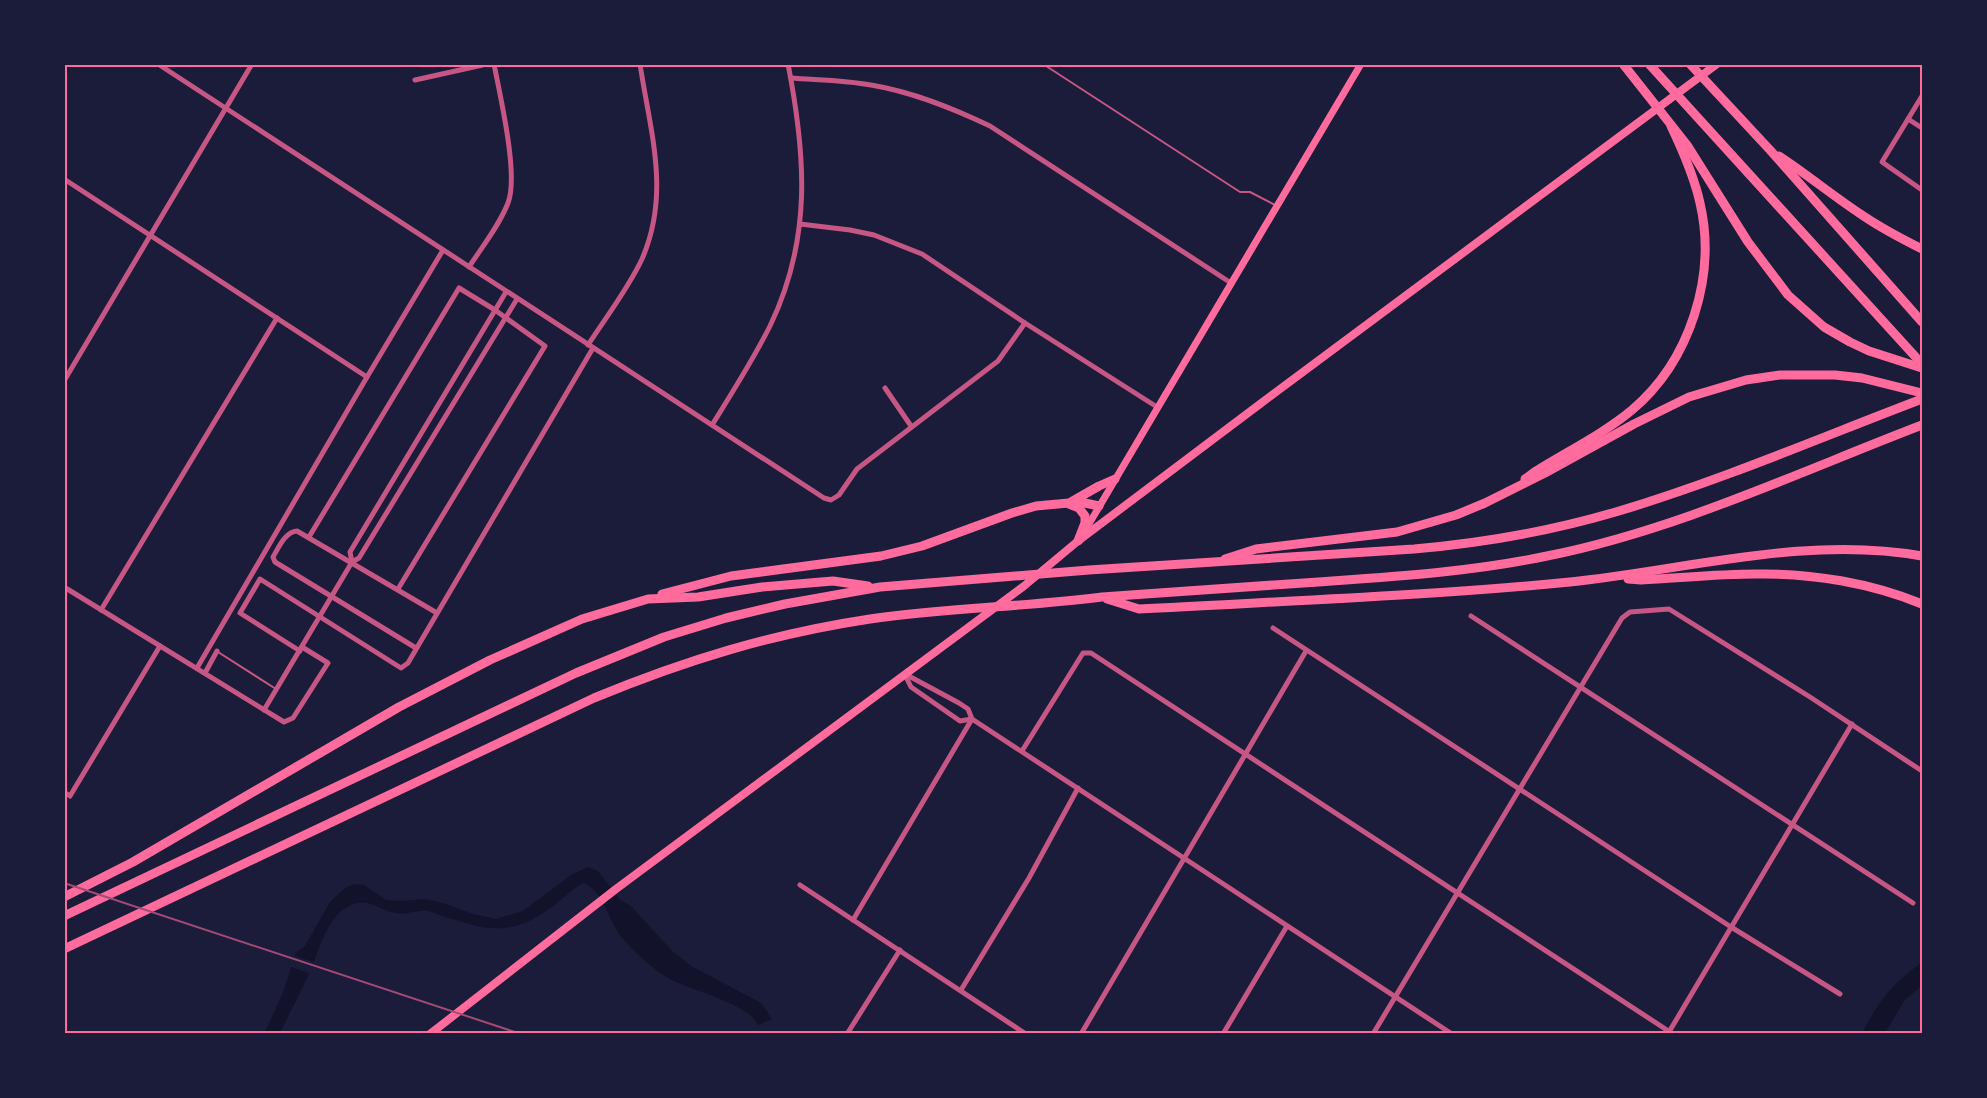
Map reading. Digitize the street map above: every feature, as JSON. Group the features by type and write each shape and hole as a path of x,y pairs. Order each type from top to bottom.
{"highway":[{"path":"1623,64 1687,145 1748,242 1788,295 1824,327 1869,351 1923,366"},
{"path":"1649,64 1923,366"},
{"path":"1690,64 1923,322"},
{"path":"1509,492 1536,471 1614,424 1633,409 1650,393 1666,372 1689,329 1698,304 1702,280 1705,254 1704,226 1692,173 1671,126"},
{"path":"1770,150 1862,215 1923,249"},
{"path":"1214,563 1256,549 1372,536 1426,525 1456,515 1509,492 1689,397 1746,380 1780,375 1810,374 1862,378 1923,393"},
{"path":"64,916 618,654 726,618 785,604 880,587 1089,570 1458,545 1509,537 1576,523 1671,494 1923,399"},
{"path":"64,949 594,698 683,663 729,648 868,619 1102,597 1470,569 1549,556 1612,541 1701,512 1923,424"},
{"path":"1069,504 1115,479"},
{"path":"64,897 133,862 399,707 466,672 582,619 648,598 731,576 881,556 949,537 1036,506 1080,502 1100,506"},
{"path":"1069,504 1078,508 1085,516 1085,523 1078,541"},
{"path":"1102,597 1139,609 1474,591 1614,577 1778,552 1837,549 1923,556"},
{"path":"1614,577 1641,580 1757,574 1802,576 1856,584 1923,604"},
{"path":"648,598 698,597 762,587 833,581 880,587"}],"main road":[{"path":"1078,541 1361,64"},
{"path":"430,1034 594,905 1024,586 1116,512 1717,64"},
{"path":"1100,506 1116,512"}],"street":[{"path":"158,64 824,498 831,500 839,495 857,469 998,361 1025,323"},
{"path":"64,381 252,64"},
{"path":"415,80 487,64"},
{"path":"469,267 498,221 511,191 509,145 494,64"},
{"path":"64,587 284,722 290,720 328,663 240,613 260,579 401,668 408,663 642,258 654,222 657,171 640,64"},
{"path":"711,425 771,325 794,258 800,224 802,156 788,64"},
{"path":"791,78 870,85 951,107 990,126 1231,283"},
{"path":"1923,96 1882,162 1923,190"},
{"path":"1908,119 1923,128"},
{"path":"64,179 367,377"},
{"path":"800,224 850,230 874,236 922,254 1157,407"},
{"path":"197,668 443,250"},
{"path":"309,537 459,288 545,345 398,589"},
{"path":"352,562 350,552 507,292"},
{"path":"264,710 352,562 359,558 518,299"},
{"path":"101,610 277,318"},
{"path":"885,388 911,426"},
{"path":"416,648 273,560 273,557 288,534 293,530 297,531 437,613"},
{"path":"1373,1034 1622,618 1630,612 1668,609 1923,771"},
{"path":"1471,616 1913,903"},
{"path":"1273,628 1731,927 1840,994"},
{"path":"67,794 160,646"},
{"path":"205,673 217,651"},
{"path":"1081,1034 1306,651"},
{"path":"1022,751 1083,653 1091,653 1670,1033 1852,724"},
{"path":"905,674 911,687 925,698 960,721 972,719"},
{"path":"905,674 968,709 972,719 1452,1034"},
{"path":"853,920 972,719"},
{"path":"961,990 1029,878 1078,788"},
{"path":"800,885 1026,1034"},
{"path":"1223,1034 1287,926"},
{"path":"846,1034 900,950"}],"lane":[{"path":"1042,64 1240,192 1251,192 1277,206"},
{"path":"217,651 276,689"}],"shaded area":[{"path":"588,867 598,871 619,899 631,906 672,951 691,966 761,1003 772,1019 758,1025 752,1017 732,1004 680,984 657,971 624,940 598,895 585,883 576,887 535,918 520,925 503,928 474,925 428,911 391,912 362,902 346,907 338,914 325,933 308,976 280,1033 264,1034 282,995 296,953 305,946 330,902 346,887 355,884 364,885 386,900 425,899 496,919 523,911 571,875"},
{"path":"1922,962 1922,985 1904,1001 1885,1033 1862,1033 1887,993"}],"pier":[{"path":"292,955 317,963 312,974 288,966"}],"railway":[{"path":"64,883 521,1034"}]}
